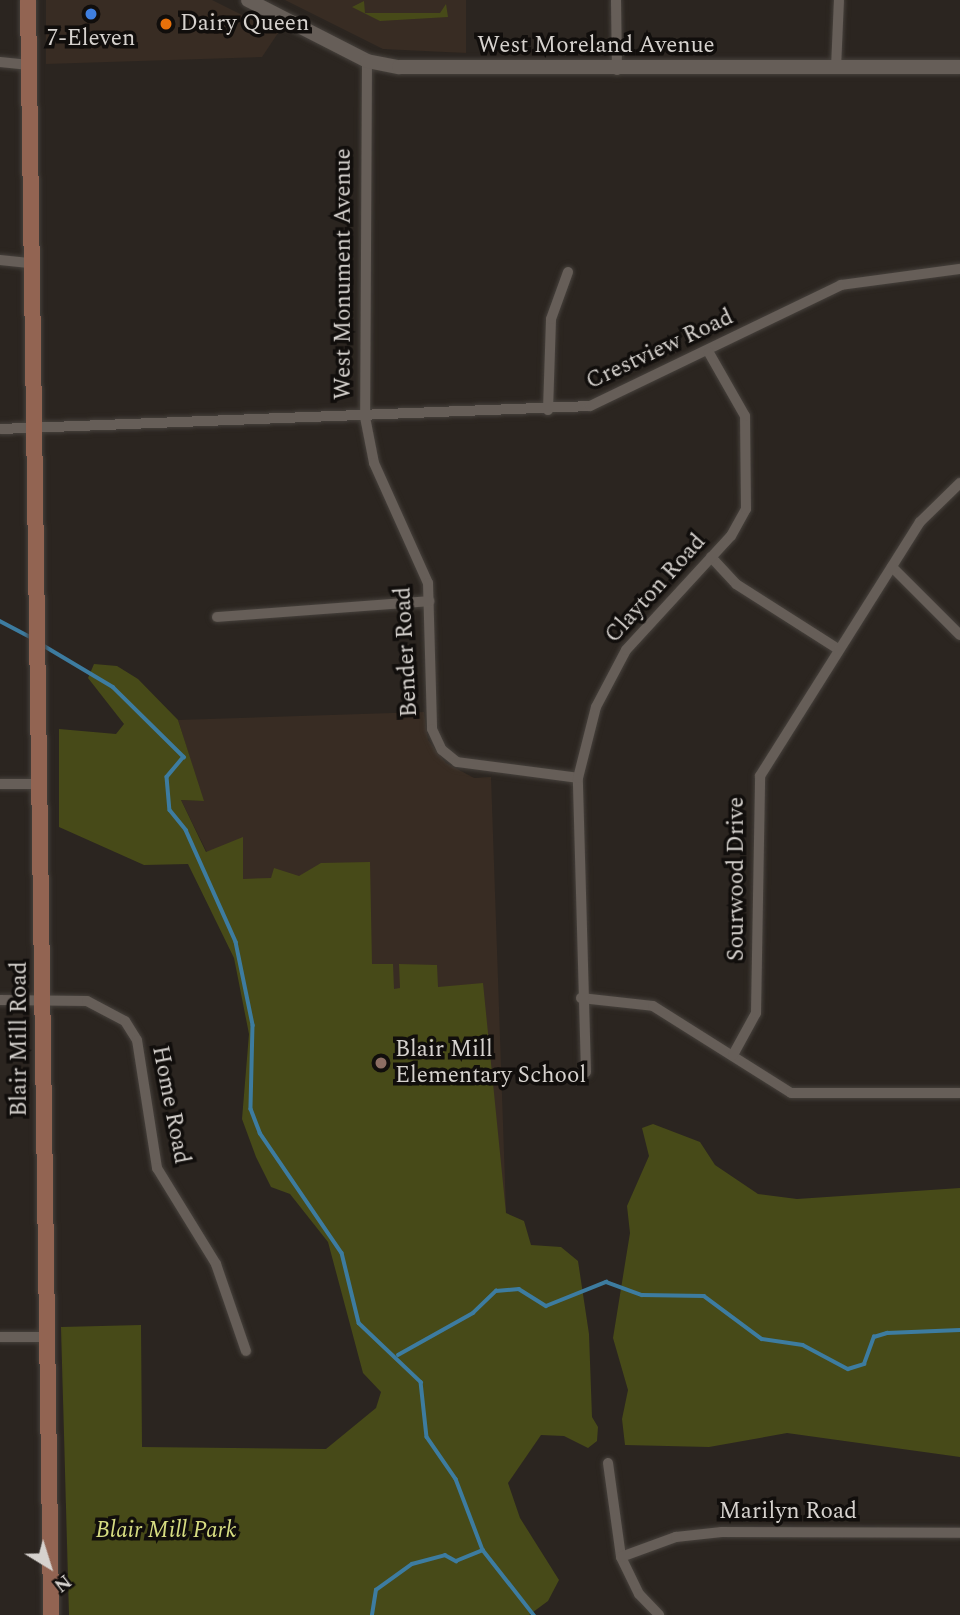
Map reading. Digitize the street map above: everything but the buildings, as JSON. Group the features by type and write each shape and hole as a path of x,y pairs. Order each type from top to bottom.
{"main road":[{"name":"Blair Mill Road","path":"28,0 29,263 36,430 44,999 44,1337 51,1615"}],"street":[{"name":"West Moreland Avenue","path":"248,0 367,61 430,69 960,67"},
{"path":"616,0 617,70"},
{"path":"836,68 839,0"},
{"name":"West Monument Avenue","path":"0,429 36,430 365,417 367,61"},
{"path":"0,62 27,65"},
{"path":"0,260 29,263"},
{"name":"Crestview Road","path":"365,417 548,410 613,400 841,285 960,269"},
{"path":"548,410 551,319 568,272"},
{"name":"Clayton Road","path":"586,1072 581,998 578,778 596,707 620,659 743,519 749,437 745,416 709,353"},
{"name":"Bender Road","path":"365,417 374,463 420,564 429,601 432,729 442,750 457,762 578,778"},
{"name":"Sourwood Drive","path":"733,1055 756,1013 760,776 920,522 960,483"},
{"path":"711,557 736,584 838,649"},
{"path":"892,567 960,635"},
{"path":"217,617 429,601"},
{"path":"0,784 39,784"},
{"path":"581,998 653,1006 781,1088 802,1095 960,1093"},
{"name":"Home Road","path":"0,1000 88,1001 111,1009 137,1040 158,1168 216,1264 246,1351"},
{"path":"0,1338 44,1337"},
{"path":"608,1463 621,1557 639,1594 659,1615"},
{"name":"Marilyn Road","path":"621,1557 676,1537 722,1532 960,1533"}],"shaded area":[{"path":"46,0 212,0 278,33 262,57 46,64"},
{"path":"285,0 466,0 466,53 383,49"},
{"name":"Blair Mill Elementary School","path":"424,712 428,740 446,763 474,778 491,777 508,1268 239,917 181,800 203,801 178,720"}],"green space":[{"path":"364,1 365,13 440,13 446,4 448,17 380,21 352,7"},
{"name":"Blair Mill Park","path":"94,664 117,666 138,679 178,720 204,801 181,800 206,852 243,837 243,879 271,878 274,868 299,876 321,863 370,862 372,964 393,964 394,989 400,988 399,964 437,965 438,987 483,983 506,1213 524,1221 531,1245 561,1247 578,1261 589,1334 592,1417 598,1427 597,1441 588,1448 564,1436 541,1435 508,1483 520,1518 559,1580 548,1601 529,1615 69,1615 61,1327 141,1325 142,1447 326,1449 376,1408 381,1392 363,1373 328,1242 290,1194 271,1187 242,1119 249,1034 234,958 188,864 144,865 59,827 59,729 116,734 124,724 88,678"},
{"path":"653,1124 700,1142 715,1165 758,1194 797,1199 960,1188 960,1457 787,1433 709,1447 625,1445 622,1419 628,1390 613,1338 630,1233 627,1206 649,1156 642,1128"}],"waterway":[{"path":"0,621 32,638"},
{"path":"41,644 113,687 184,757 167,777 170,810 186,830 236,942 253,1025 251,1109 260,1133 342,1253 359,1323 421,1382 427,1437 456,1479 483,1550 534,1615"},
{"path":"398,1355 473,1313 496,1291 519,1289 546,1306 606,1282 642,1295 704,1296 762,1339 803,1345 848,1369 864,1364 874,1337 887,1333 960,1330"},
{"path":"372,1615 376,1590 412,1564 445,1555 456,1561 483,1550"}],"place":[{"name":"7-Eleven","path":"91,14"},
{"name":"Dairy Queen","path":"166,24"},
{"name":"Blair Mill Elementary School","path":"381,1063"}]}
